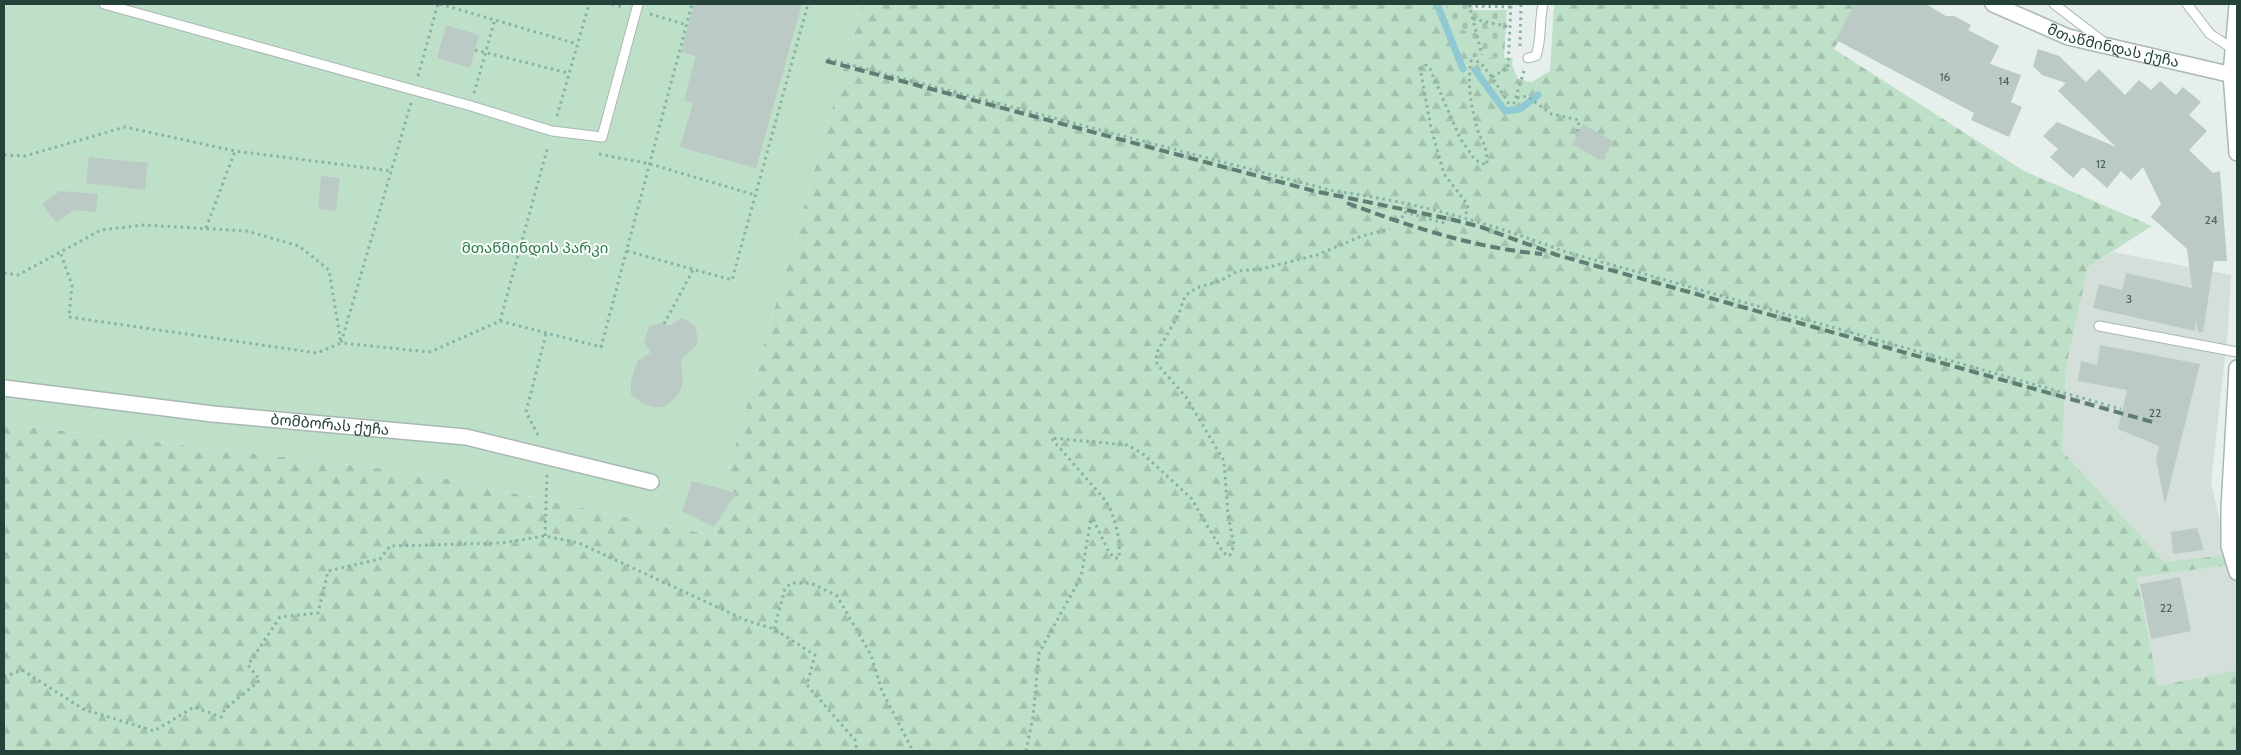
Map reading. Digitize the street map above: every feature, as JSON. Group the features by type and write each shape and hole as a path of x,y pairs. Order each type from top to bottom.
{"street":[{"name":"მთაწმინდას ქუჩა","path":"1993,4 2068,37 2234,75"},
{"path":"2237,6 2233,50 2237,153"},
{"path":"2237,368 2228,528 2229,546 2237,572"},
{"name":"ბომბორას ქუჩა","path":"4,388 213,414 466,437 651,482"}],"lane":[{"path":"104,4 471,106 552,131 602,136 638,4"},
{"path":"1528,58 1536,56 1540,45 1540,19 1543,4"},
{"path":"2054,4 2109,46"},
{"path":"2187,4 2210,34 2233,50"},
{"path":"2099,326 2237,352"}],"path":[{"path":"341,343 439,4 577,44"},
{"path":"500,321 589,4"},
{"path":"60,252 72,285 69,317 317,353 341,343 430,352 500,321 601,347 692,4"},
{"path":"627,250 732,280 808,4"},
{"path":"1521,4 1520,51 1528,58"},
{"path":"1482,55 1469,5 1511,5 1508,68 1492,77"},
{"path":"648,14 687,25"},
{"path":"471,106 495,19"},
{"path":"1473,19 1510,27"},
{"path":"475,50 568,74"},
{"path":"828,59 1334,191 1420,206 1473,219 1564,251 2121,409"},
{"path":"1466,214 1468,205 1444,174 1431,128 1420,68 1426,65 1430,69 1460,138 1475,160 1488,164 1487,148 1479,133 1470,97 1468,82 1471,61 1480,62 1509,104 1514,103 1517,98 1522,81"},
{"path":"1517,98 1527,96 1551,114 1579,120 1577,136"},
{"path":"4,155 25,156 124,127 235,151 392,171"},
{"path":"206,228 235,151"},
{"path":"641,163 755,195"},
{"path":"1402,218 1404,212 1448,224"},
{"path":"4,273 18,275 101,230 144,226 247,231 299,246 329,270 341,343"},
{"path":"1026,751 1033,717 1039,653 1042,643 1061,615 1081,577 1091,519 1093,519 1108,552 1114,558 1119,558 1120,550 1112,510 1096,488 1051,438 1127,444 1142,453 1191,498 1221,549 1227,556 1230,555 1234,545 1228,515 1224,461 1186,398 1157,364 1156,354 1178,316 1185,296 1196,288 1220,281 1238,271 1261,269 1317,255 1362,236 1390,229"},
{"path":"664,324 694,268"},
{"path":"526,412 546,334"},
{"path":"545,536 546,489"},
{"path":"4,677 22,670 83,709 154,731 194,707 221,717 225,710 260,680 248,665 280,617 318,613 328,571 380,558 390,546 501,543 545,536 579,543 744,620 775,627 816,655 807,685 855,740 857,751"},
{"path":"775,627 785,589 791,583 806,582 837,596 871,656 882,691 913,751"}],"shaded area":[{"path":"2113,252 2231,275 2228,330 2211,483 2228,555 2166,563 2062,451 2066,367 2088,267"},
{"path":"2231,565 2237,581 2237,670 2158,686 2137,576"}],"green space":[{"name":"მთაწმინდის პარკი","path":"4,4 862,4 722,491 715,536 419,473 4,424"},
{"path":"862,4 1446,4 1448,23 1466,31 1471,57 1513,58 1512,64 1518,79 1531,82 1550,71 1554,4 1861,4 1834,49 2024,171 2152,226 2088,267 2066,367 2062,451 2165,562 2228,555 2231,565 2137,577 2158,686 2237,670 2237,751 4,751 4,424 419,473 715,536 722,491"},
{"path":"1446,4 1472,4 1473,10 1507,10 1504,58 1470,57 1466,31 1448,23"}],"building":[{"path":"694,4 802,4 756,168 680,147 693,103 684,100 696,56 681,52"},
{"path":"1854,4 1926,4 1946,16 1954,16 1971,25 1968,30 1999,46 1990,64 2021,75 2011,102 2022,107 2009,137 1971,120 1974,113 1836,40"},
{"path":"446,25 479,35 470,68 437,58"},
{"path":"2038,49 2059,56 2086,82 2099,69 2125,95 2139,80 2151,90 2160,81 2176,95 2183,87 2201,102 2189,115 2207,131 2189,150 2213,173 2220,171 2227,261 2214,261 2203,332 2198,332 2196,319 2195,331 2093,308 2099,284 2122,290 2126,273 2192,288 2187,249 2151,217 2161,204 2143,167 2131,180 2121,171 2107,188 2083,167 2073,178 2050,157 2058,149 2043,136 2057,122 2116,147 2058,91 2066,83 2042,75 2033,66"},
{"path":"1583,124 1613,141 1602,161 1572,144"},
{"path":"89,157 148,163 145,190 86,183"},
{"path":"321,176 340,178 336,211 318,209"},
{"path":"60,191 98,194 96,212 74,210 56,222 42,204"},
{"path":"682,318 695,325 698,339 696,346 681,359 683,382 679,394 664,407 644,404 631,395 631,381 637,362 651,352 644,343 649,326 661,323 669,326"},
{"path":"2100,345 2200,364 2165,504 2156,459 2159,446 2118,429 2127,390 2078,381 2081,361 2097,365"},
{"path":"692,481 737,493 714,527 682,511"},
{"path":"2197,528 2204,550 2173,554 2171,532"},
{"path":"2180,577 2191,631 2151,639 2140,584"}],"waterway":[{"path":"1437,4 1463,69"},
{"path":"1475,70 1505,111 1520,109 1538,95"}],"railway":[{"path":"826,61 1314,191 1481,227 1557,255 2156,423"},
{"path":"1347,203 1468,242 1542,254"}]}
